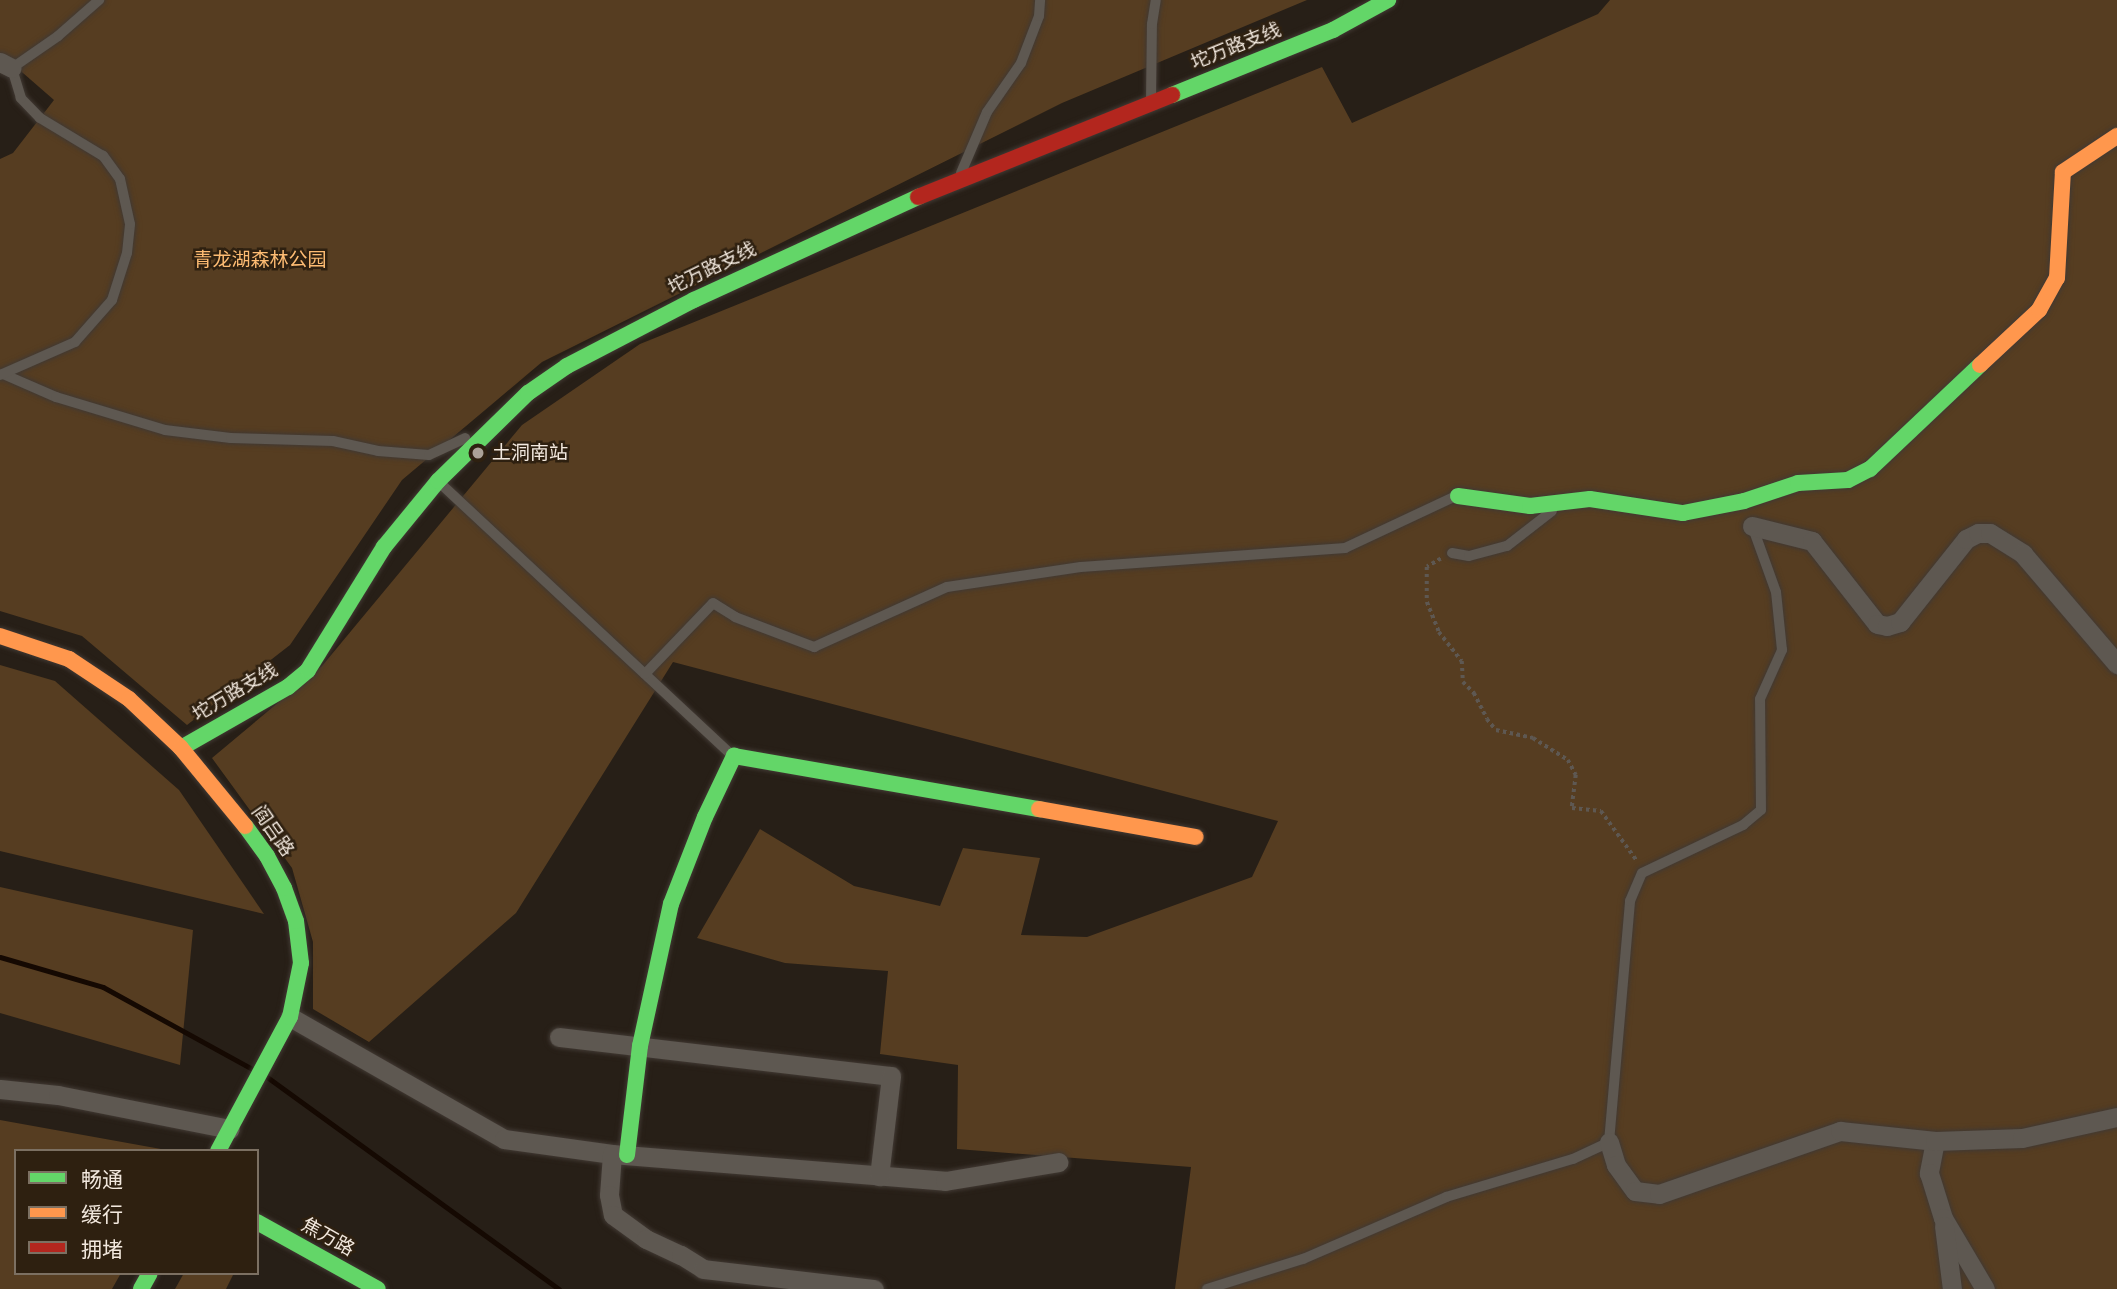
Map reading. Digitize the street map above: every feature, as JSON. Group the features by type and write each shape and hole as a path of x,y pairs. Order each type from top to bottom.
{"main road":[{"name":"坨万路支线","path":"181,748 288,687 308,670 384,547 438,481 491,426 557,372 784,256 959,178 1333,30 1388,0"},
{"path":"1458,496 1530,506 1590,499 1684,513 1744,501 1798,482 1848,480 1870,469 2039,310 2057,278 2063,172 2117,136"},
{"name":"阎吕路","path":"0,636 69,659 100,677 181,748 267,856 284,888 296,921 301,963 289,1017 279,1041 219,1149"},
{"path":"620,1155 640,1046 671,904 705,817 734,756 1196,837"},
{"name":"焦万路","path":"259,1223 378,1289"}],"street":[{"path":"1752,526 1812,541 1877,624 1888,626 1900,622 1966,539 1978,533 1990,533 2023,554 2117,664"},
{"path":"289,1017 504,1139 620,1155 945,1181 1058,1163"},
{"path":"559,1037 891,1076 879,1176"},
{"path":"0,1089 58,1096 230,1129"},
{"path":"1608,1142 1616,1165 1635,1191 1659,1194 1840,1131 1935,1141 2022,1138 2117,1117"},
{"path":"1935,1141 1929,1173 1943,1218 1952,1289"},
{"path":"620,1155 609,1195 613,1215 646,1239 681,1255 703,1269 874,1289"},
{"path":"1943,1218 1985,1289"}],"lane":[{"path":"1,375 75,342 112,300 127,253 130,224 121,179 103,156 40,118 21,98 6,65 58,36 99,0"},
{"path":"959,178 987,112 1021,63 1039,16 1040,0"},
{"path":"1151,103 1152,24 1156,0"},
{"path":"1,375 56,397 165,430 231,438 333,441 378,451 429,456 491,426"},
{"path":"438,481 734,756"},
{"path":"645,674 713,603 735,617 814,646 947,587 1081,567 1345,548 1458,496"},
{"path":"1207,1289 1303,1259 1446,1197 1573,1159 1608,1142 1630,901 1642,873 1743,825 1761,810 1760,699 1782,650 1776,592 1744,501"},
{"path":"1452,553 1469,556 1507,546 1563,502"}],"path":[{"path":"1452,553 1427,566 1427,602 1439,632 1462,662 1464,682 1474,692 1496,730 1533,738 1569,760 1576,775 1572,808 1601,811 1636,857 1642,873"}],"green space":[{"name":"青龙湖森林公园","path":"0,0 1307,0 1062,103 542,362 402,480 290,645 187,725 82,636 0,611 0,159 13,153 54,100 0,53"},
{"path":"1610,0 2117,0 2117,1289 1175,1289 1191,1167 957,1149 958,1065 880,1054 888,971 785,963 697,938 760,829 854,886 940,906 963,848 1040,858 1021,935 1087,937 1252,877 1278,821 673,662 516,913 369,1042 313,1009 313,942 292,868 212,758 322,666 522,425 640,344 1322,67 1352,123 1598,14"},
{"path":"0,665 55,681 179,790 264,914 0,851"},
{"path":"0,887 193,930 180,1065 0,1013"},
{"path":"0,1120 161,1149 14,1149 14,1275 120,1275 112,1289 0,1289"},
{"path":"183,1275 233,1275 226,1289 175,1289"}],"waterway":[{"path":"0,957 103,987 252,1069"},
{"path":"267,1077 559,1289"}],"traffic: fast":[{"path":"1172,95 1333,30 1388,0"},
{"path":"181,748 288,687 308,670 384,547 438,481 528,393 567,366 694,300 918,197"},
{"path":"1458,496 1530,506 1590,499 1683,513 1744,501 1798,483 1848,480 1870,469 1980,365"},
{"path":"627,1155 640,1046 671,904 705,817 734,756 1039,809"},
{"path":"219,1149 290,1017 301,963 296,921 284,888 267,856 245,826"},
{"path":"259,1223 378,1289"},
{"path":"141,1289 149,1275"}],"traffic: slow":[{"path":"1980,365 2039,310 2057,278 2063,172 2117,136"},
{"path":"0,636 69,659 129,699 181,748 245,826"},
{"path":"1039,809 1196,837"}],"traffic: jam":[{"path":"918,197 1172,95"}],"place":[{"name":"土洞南站","path":"478,453"}]}
